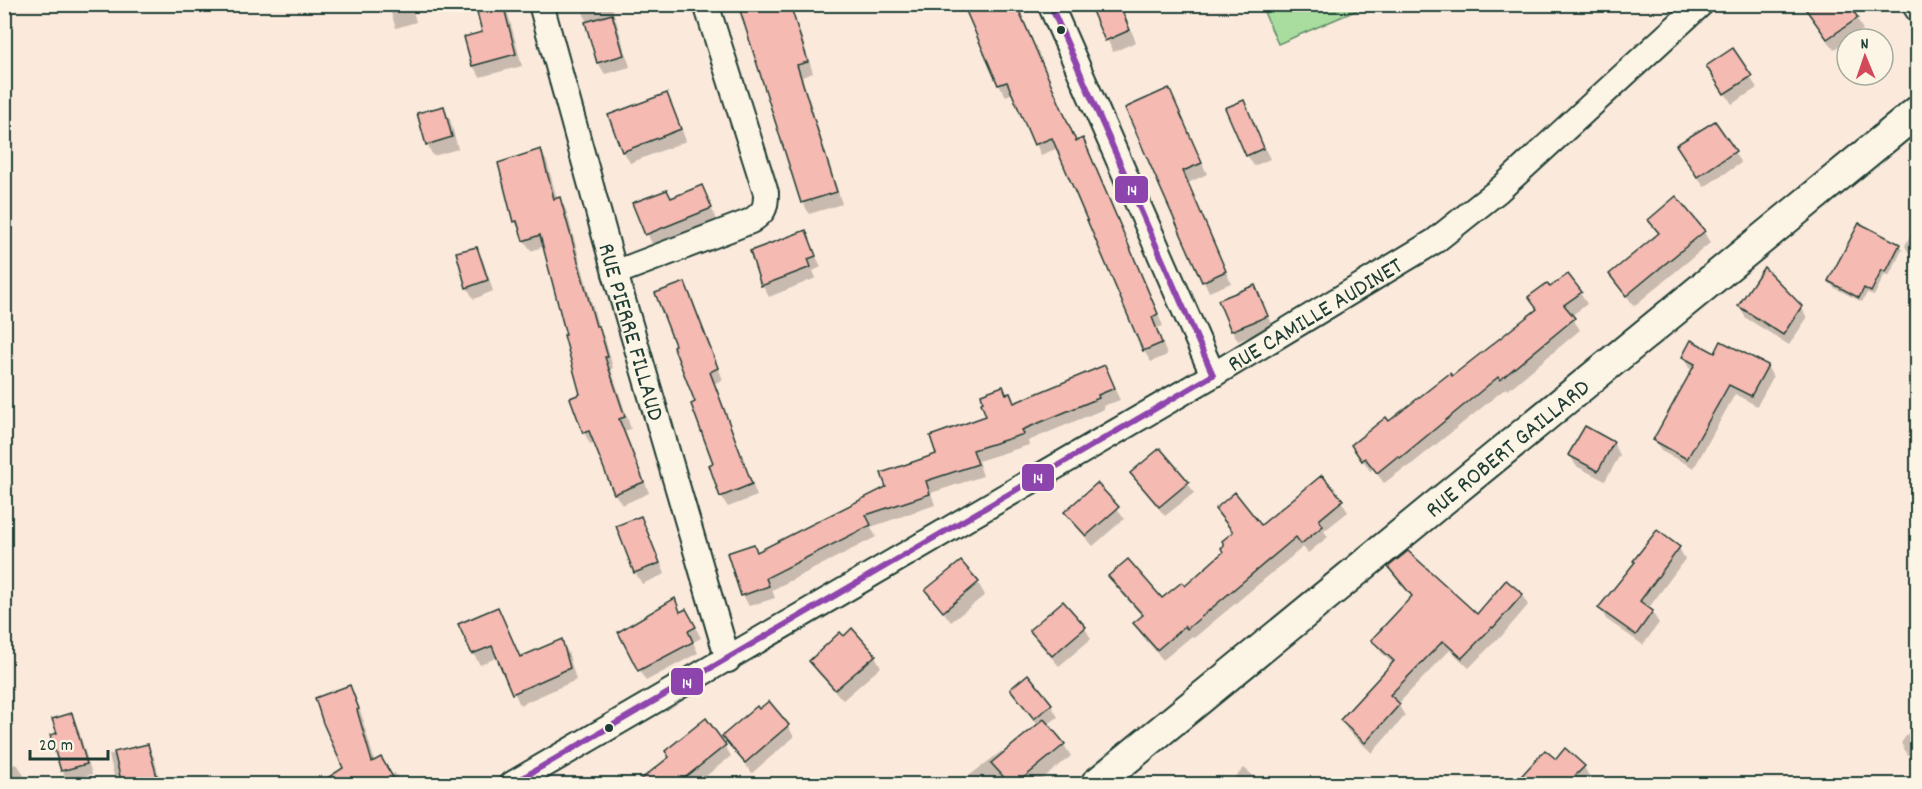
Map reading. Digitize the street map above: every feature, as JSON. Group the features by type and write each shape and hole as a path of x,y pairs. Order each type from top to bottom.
{"street":[{"name":"RUE PIERRE FILLAUD","path":"541,4 615,273 728,660"},
{"path":"615,273 751,221 762,213 766,203 766,193 706,4"},
{"path":"1050,4 1214,375"},
{"name":"RUE CAMILLE AUDINET","path":"512,784 1214,375 1435,241 1499,190 1701,4"},
{"path":"1914,4 1917,10"},
{"name":"RUE ROBERT GAILLARD","path":"1096,784 1917,111"}],"green space":[{"path":"1261,5 1369,5 1278,44"}],"building":[{"path":"475,4 503,4 516,54 472,66 464,37 482,32"},
{"path":"738,4 790,4 808,62 797,65 837,192 801,203"},
{"path":"963,4 1016,4 1076,141 1083,138 1158,314 1152,317 1162,343 1143,351 1052,138 1034,145 1007,82 998,85"},
{"path":"1089,4 1119,4 1130,30 1105,41"},
{"path":"1802,4 1849,4 1858,18 1845,27 1835,27 1835,34 1827,39"},
{"path":"612,14 624,55 597,63 585,22"},
{"path":"1733,48 1752,76 1724,94 1706,66"},
{"path":"1169,88 1202,163 1183,171 1226,271 1202,282 1125,108"},
{"path":"667,93 681,129 622,152 608,115"},
{"path":"1244,100 1264,148 1246,156 1225,108"},
{"path":"444,106 452,137 426,145 417,113"},
{"path":"1715,121 1736,151 1697,177 1676,145"},
{"path":"541,149 554,199 560,197 596,326 599,326 608,357 605,357 625,417 619,419 644,482 614,494 589,431 583,433 570,398 580,394 540,235 523,241 517,221 513,222 498,163"},
{"path":"702,185 712,208 645,235 632,203 667,190 671,198"},
{"path":"1676,196 1705,231 1626,296 1609,274 1659,233 1648,220"},
{"path":"1859,223 1900,244 1886,272 1882,270 1871,292 1864,288 1859,298 1828,281"},
{"path":"806,230 816,256 808,259 811,267 761,286 750,251"},
{"path":"477,247 488,280 466,288 456,252"},
{"path":"1764,267 1802,306 1783,335 1738,306"},
{"path":"1568,274 1582,292 1564,305 1575,318 1500,380 1498,377 1400,458 1398,456 1377,473 1365,458 1362,461 1351,445 1386,417 1389,421 1450,373 1452,376 1537,309 1528,297 1547,283 1550,287"},
{"path":"685,282 718,368 710,372 752,484 720,497 709,465 713,463 691,404 695,402 655,293"},
{"path":"1255,285 1268,316 1231,331 1218,300"},
{"path":"1691,340 1715,353 1721,341 1768,365 1751,396 1729,385 1687,459 1653,440 1695,364 1682,357"},
{"path":"1105,365 1115,388 1098,395 1099,398 1022,430 1024,434 973,450 978,464 926,481 930,494 866,515 871,525 766,578 769,586 741,596 727,553 754,544 757,552 886,487 881,473 936,454 930,436 986,416 981,403 983,402 981,394 1003,386 1006,394 1010,393 1014,403"},
{"path":"1585,426 1614,442 1598,471 1568,455"},
{"path":"1160,448 1189,482 1159,507 1130,473"},
{"path":"1322,475 1343,500 1319,520 1323,526 1301,544 1296,537 1187,629 1185,626 1157,650 1133,623 1143,615 1108,576 1128,559 1162,598 1182,582 1185,586 1223,552 1222,541 1233,532 1215,509 1235,492 1261,525"},
{"path":"1097,483 1119,507 1086,536 1064,512"},
{"path":"641,516 660,563 634,573 616,526"},
{"path":"1657,530 1680,547 1640,601 1653,611 1636,635 1598,608"},
{"path":"1408,551 1477,614 1506,580 1523,594 1462,658 1443,641 1390,695 1400,704 1365,743 1340,720 1394,661 1371,640 1412,596 1388,567"},
{"path":"961,561 979,582 943,612 925,590"},
{"path":"675,598 680,612 686,609 696,627 688,631 693,642 638,671 618,632"},
{"path":"1063,601 1086,627 1052,656 1029,630"},
{"path":"498,607 520,657 562,639 570,668 512,694 492,646 472,654 458,624"},
{"path":"852,628 876,655 835,690 809,661 840,632 844,636"},
{"path":"1028,674 1052,704 1034,719 1010,689"},
{"path":"350,685 359,709 357,710 372,762 381,757 397,784 318,784 343,768 323,723 315,698"},
{"path":"769,701 789,725 745,763 722,736 757,706 759,709"},
{"path":"72,713 87,764 61,771 50,735 57,733 52,719"},
{"path":"706,718 726,745 677,784 635,784 669,757 665,751"},
{"path":"1044,719 1065,744 1016,784 1010,784 991,763"},
{"path":"148,744 159,784 122,784 114,752"},
{"path":"1565,748 1585,766 1567,784 1514,784 1545,750 1556,759"}],"transit line":[{"name":"14","path":"1050,4 1213,375"},
{"name":"14","path":"512,784 1213,375"}]}
